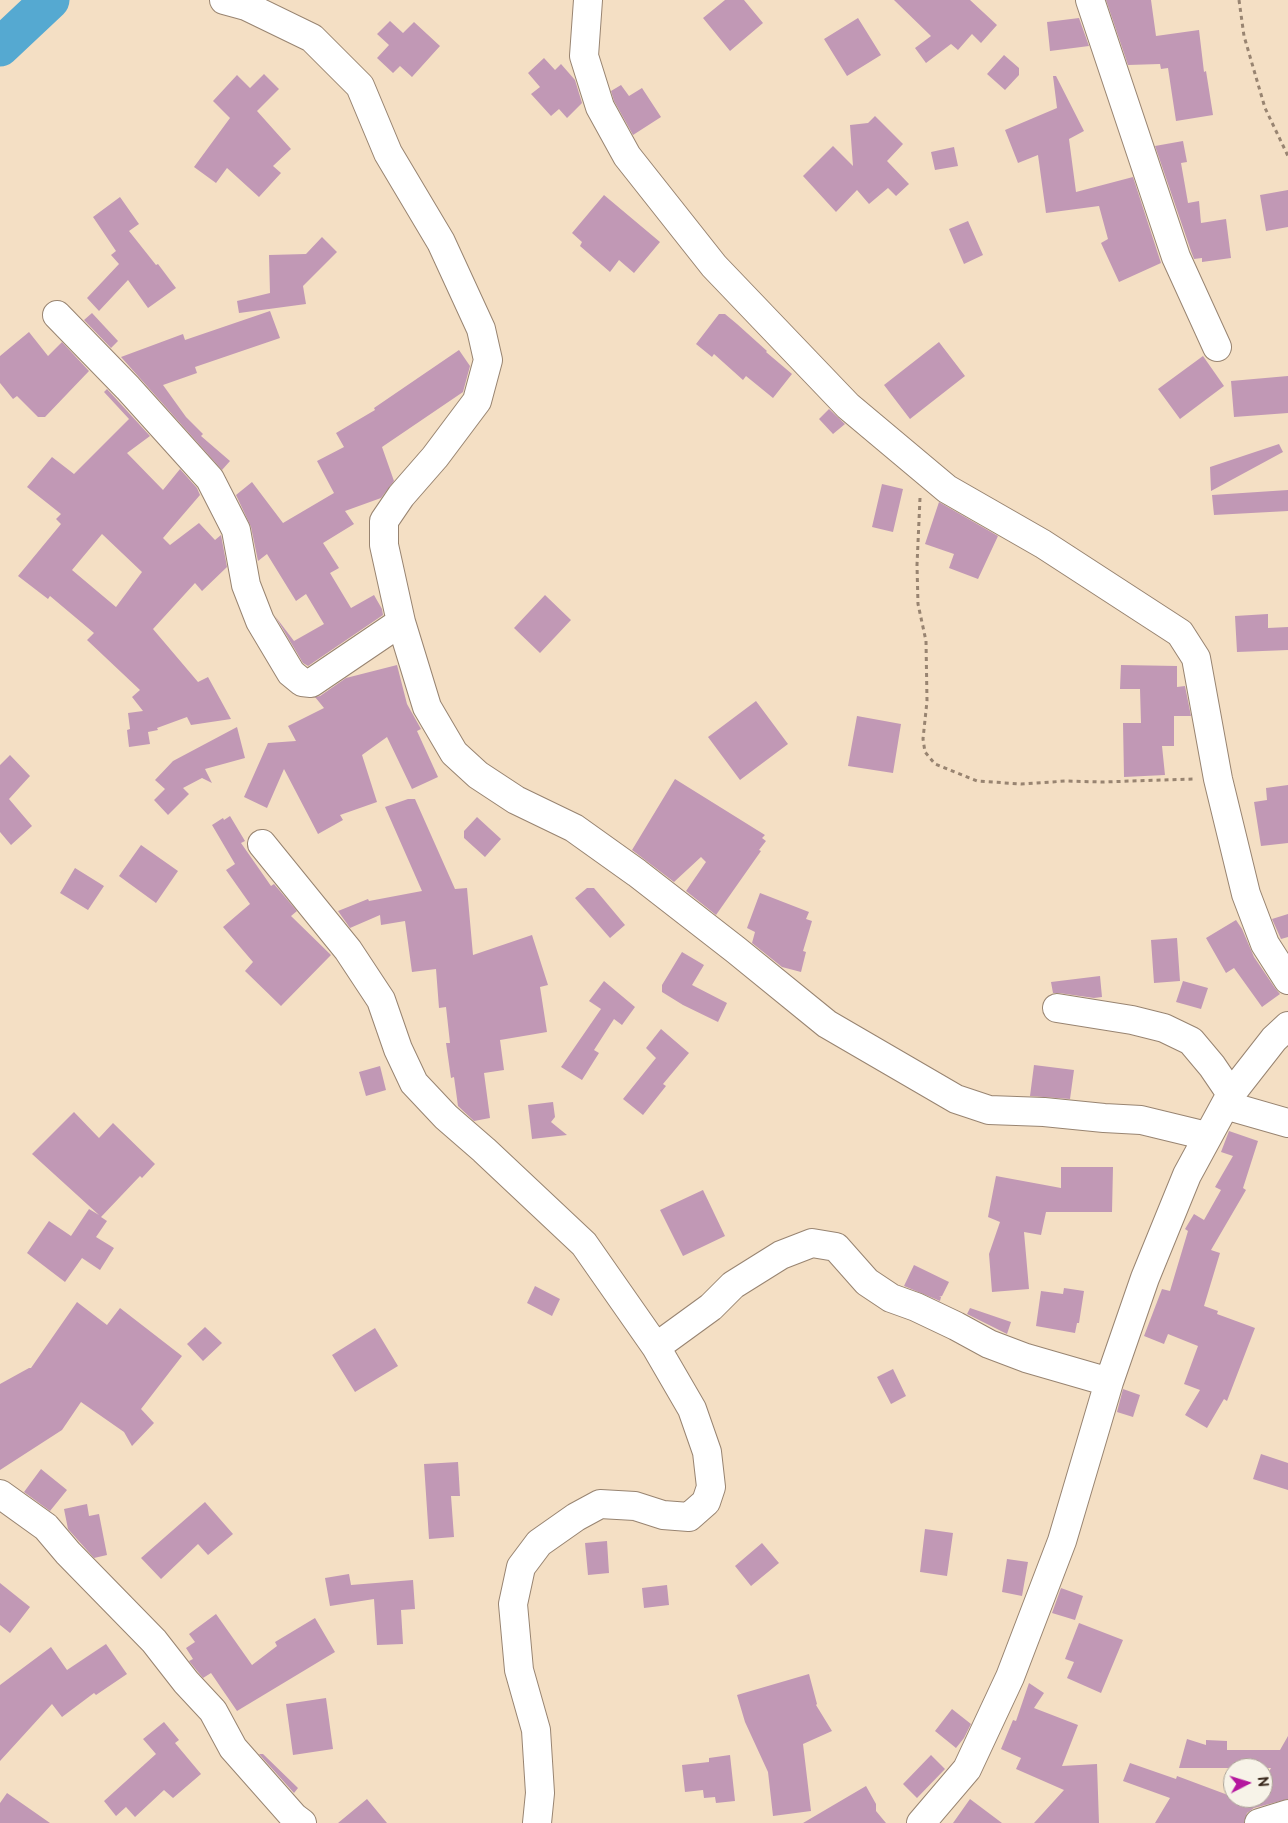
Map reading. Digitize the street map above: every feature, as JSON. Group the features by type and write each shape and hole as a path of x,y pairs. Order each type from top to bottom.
{"street":[{"path":"224,0 246,6 312,38 360,86 388,153 441,242 481,329 488,360 476,401 384,521 384,545 401,622 427,707 454,753 478,775 509,795 574,828 637,873 827,1024 956,1099 989,1110 1044,1112 1140,1120 1207,1136"},
{"path":"588,0 584,56 600,107 627,156 714,266 848,406 947,489 1043,544 1180,633 1196,658 1218,779 1246,894 1265,944 1288,980"},
{"path":"1090,0 1176,257 1217,347"},
{"path":"57,315 128,388 210,479 236,530 246,585 260,621 291,673 302,682 311,683 401,622"},
{"path":"262,844 348,950 382,1000 398,1049 414,1083 446,1117 584,1244 656,1347 692,1409 707,1452 711,1487 706,1502 689,1517 663,1515 635,1506 600,1504 576,1517 539,1543 521,1567 513,1604 518,1670 536,1730 540,1793 537,1823"},
{"path":"1057,1008 1132,1020 1164,1028 1191,1041 1212,1066 1228,1100 1288,1124"},
{"path":"921,1823 967,1769 1010,1677 1062,1541 1109,1382 1145,1278 1186,1175 1228,1100 1274,1039 1288,1026"},
{"path":"656,1347 711,1307 734,1285 781,1255 812,1243 836,1247 867,1282 891,1298 940,1318 990,1344 1026,1358 1109,1382"},
{"path":"0,1494 46,1527 68,1553 154,1641 186,1682 212,1710 233,1748 294,1817 302,1823"},
{"path":"1259,1823 1288,1814"}],"path":[{"path":"1239,0 1244,36 1264,108 1288,156"},
{"path":"922,468 917,564 918,604 926,641 927,702 923,739 925,752 935,764 978,782 1021,784 1066,781 1218,779"}],"building":[{"path":"725,0 744,0 763,23 730,51 703,18"},
{"path":"894,0 970,0 997,25 981,43 972,34 958,50 951,44 926,63 915,48 931,36"},
{"path":"1106,0 1151,0 1156,36 1199,30 1204,72 1206,71 1213,115 1176,121 1168,68 1161,69 1160,64 1128,65"},
{"path":"858,18 881,55 847,76 824,39"},
{"path":"1079,18 1089,46 1050,51 1047,22"},
{"path":"390,21 403,33 414,22 440,46 412,77 400,66 393,73 377,58 389,45 377,34"},
{"path":"1004,55 1019,68 1019,75 1005,90 987,74"},
{"path":"544,58 555,70 561,64 575,80 582,103 567,118 559,109 551,116 531,94 540,87 528,73"},
{"path":"264,74 279,89 257,111 291,149 273,166 281,173 259,197 227,168 216,183 194,167 230,118 213,101 237,75 250,88"},
{"path":"1053,76 1056,76 1084,131 1069,139 1076,192 1133,177 1161,263 1119,282 1101,243 1108,239 1099,206 1046,213 1038,155 1018,163 1005,130 1057,108"},
{"path":"621,85 629,96 642,88 661,117 633,135 614,101 611,91"},
{"path":"875,116 903,144 887,161 909,184 896,196 888,188 869,204 857,190 836,212 803,176 833,146 853,166 850,125 868,123"},
{"path":"1183,141 1187,162 1181,163 1188,203 1199,201 1201,223 1226,219 1231,258 1202,262 1202,258 1194,259 1155,146"},
{"path":"954,147 958,166 935,170 931,152"},
{"path":"1288,190 1288,227 1266,231 1260,195"},
{"path":"604,195 660,242 634,273 619,260 610,272 580,246 582,242 572,233"},
{"path":"120,197 139,224 129,231 176,288 148,308 128,280 99,311 87,298 119,264 111,255 116,251 93,217"},
{"path":"968,221 983,255 964,264 949,229"},
{"path":"322,237 337,252 303,286 306,304 239,313 237,301 270,293 269,255 306,254"},
{"path":"270,311 280,338 195,367 197,373 163,385 186,417 203,434 201,436 230,461 222,470 121,357 183,334 185,340"},
{"path":"92,313 118,341 111,348 84,320"},
{"path":"719,314 725,314 792,374 773,398 746,376 743,380 714,354 712,357 696,344"},
{"path":"29,332 48,356 62,342 89,371 45,417 38,417 17,396 13,399 0,383 0,356"},
{"path":"939,342 965,376 910,419 884,385"},
{"path":"459,350 470,366 463,392 382,447 394,481 381,498 345,511 354,524 323,543 339,568 330,573 351,608 374,595 382,609 383,615 308,666 303,663 275,616 294,641 324,624 306,594 296,601 267,554 258,561 251,527 236,495 252,482 283,523 334,493 317,461 344,447 336,433 375,410 374,408"},
{"path":"1203,356 1224,386 1180,419 1158,389"},
{"path":"1288,376 1288,413 1234,417 1231,381"},
{"path":"107,389 150,436 127,453 163,490 180,469 197,488 200,495 163,538 170,545 199,523 215,540 221,535 227,567 202,591 195,583 153,629 198,682 208,677 231,719 191,725 187,717 157,728 158,730 148,732 150,744 129,747 127,730 130,729 128,713 143,711 132,697 140,690 87,640 94,633 50,596 48,599 18,576 61,524 56,519 61,514 27,487 52,457 74,474 129,419 104,392","holes":["102,534 142,572 116,607 72,570"]},
{"path":"829,409 845,424 833,434 819,419"},
{"path":"1279,444 1283,452 1211,491 1210,467"},
{"path":"882,484 903,489 893,532 872,527"},
{"path":"1288,490 1288,511 1214,515 1212,495"},
{"path":"939,502 998,536 978,579 949,568 954,554 925,544"},
{"path":"545,595 571,620 540,653 514,628"},
{"path":"1268,614 1268,628 1288,627 1288,650 1237,652 1235,616"},
{"path":"397,665 407,704 421,729 417,731 438,777 412,789 387,737 362,755 377,802 340,815 343,820 318,834 284,769 267,808 244,797 268,743 296,741 288,726 324,708 315,697 320,696 346,678"},
{"path":"1121,665 1177,666 1177,687 1185,686 1191,716 1174,716 1174,746 1162,746 1165,775 1124,777 1123,723 1141,723 1140,689 1120,689"},
{"path":"756,701 788,744 740,780 708,737"},
{"path":"857,716 901,724 893,773 848,766"},
{"path":"237,727 245,758 205,769 212,783 202,778 183,788 189,794 168,815 154,800 165,789 155,780 173,761"},
{"path":"10,755 30,776 9,799 32,826 11,845 0,832 0,765"},
{"path":"675,779 765,835 762,838 766,841 759,850 761,851 716,915 686,891 706,862 701,857 674,882 632,850"},
{"path":"1288,785 1288,843 1261,846 1254,802 1267,800 1266,788"},
{"path":"408,799 415,799 455,889 467,888 473,955 532,935 548,985 540,987 547,1032 500,1040 504,1070 484,1073 490,1118 474,1121 458,1106 454,1077 451,1078 446,1043 450,1043 446,1007 439,1008 436,969 412,972 405,921 381,925 380,915 350,928 338,911 368,899 369,901 422,891 385,807"},
{"path":"230,816 245,841 241,843 271,886 274,884 297,911 291,916 331,955 281,1006 245,971 253,962 223,927 250,904 226,870 235,864 212,825"},
{"path":"477,817 501,839 485,857 464,838 464,831"},
{"path":"141,845 178,871 156,903 119,876"},
{"path":"75,868 104,886 88,910 60,893"},
{"path":"587,888 594,888 625,925 610,938 575,898"},
{"path":"760,893 809,912 806,919 812,921 803,951 806,952 801,972 782,967 752,943 755,932 747,928"},
{"path":"1288,914 1288,937 1281,939 1272,919"},
{"path":"1236,920 1254,957 1280,994 1262,1007 1234,968 1226,973 1206,938"},
{"path":"1177,938 1180,981 1154,983 1151,940"},
{"path":"682,952 704,965 692,985 727,1003 718,1022 683,1005 662,992 662,985"},
{"path":"1100,976 1102,997 1094,998 1053,993 1051,982"},
{"path":"604,981 635,1007 622,1025 614,1019 594,1050 599,1053 582,1080 561,1067 601,1009 589,1001"},
{"path":"1183,981 1208,988 1201,1009 1176,1002"},
{"path":"661,1029 689,1053 663,1084 666,1086 643,1115 623,1099 656,1058 646,1048"},
{"path":"1034,1065 1074,1070 1070,1099 1030,1096"},
{"path":"380,1066 386,1090 366,1096 359,1072"},
{"path":"553,1102 555,1117 551,1122 567,1135 532,1139 528,1105"},
{"path":"74,1112 99,1138 113,1123 155,1164 142,1178 140,1176 101,1217 107,1221 96,1237 114,1248 100,1270 82,1258 65,1282 27,1253 49,1221 71,1236 89,1209 99,1215 32,1154"},
{"path":"1229,1131 1258,1141 1243,1188 1246,1190 1211,1250 1220,1253 1204,1306 1218,1311 1217,1314 1255,1328 1227,1401 1224,1399 1207,1428 1185,1415 1200,1390 1184,1384 1198,1346 1168,1334 1164,1344 1144,1336 1162,1289 1170,1291 1188,1231 1185,1229 1194,1214 1204,1220 1221,1190 1215,1187 1233,1156 1221,1152"},
{"path":"1061,1167 1113,1167 1112,1212 1046,1212 1041,1235 1024,1232 1029,1289 992,1292 989,1254 1000,1222 988,1217 996,1176 1061,1188"},
{"path":"703,1190 725,1236 683,1256 660,1210"},
{"path":"914,1265 949,1282 942,1296 939,1297 941,1297 940,1301 904,1286"},
{"path":"535,1286 560,1299 552,1316 527,1303"},
{"path":"1064,1288 1084,1291 1079,1323 1077,1323 1075,1333 1036,1326 1041,1291 1063,1294"},
{"path":"77,1302 107,1325 120,1308 182,1356 141,1409 154,1423 132,1446 124,1432 81,1402 62,1430 0,1470 0,1384 31,1368"},
{"path":"970,1308 1011,1322 1007,1334 967,1314"},
{"path":"205,1327 222,1343 203,1361 187,1344"},
{"path":"375,1328 398,1366 355,1392 332,1355"},
{"path":"893,1369 906,1396 891,1404 877,1377"},
{"path":"1123,1389 1140,1395 1133,1417 1117,1412"},
{"path":"1261,1454 1288,1463 1288,1490 1253,1479"},
{"path":"458,1462 460,1496 451,1496 454,1537 429,1539 424,1464"},
{"path":"41,1469 67,1490 50,1511 24,1492"},
{"path":"205,1502 233,1534 208,1555 198,1544 161,1579 141,1558"},
{"path":"87,1504 89,1516 99,1514 107,1555 94,1558 68,1529 64,1509"},
{"path":"925,1529 953,1533 947,1576 920,1572"},
{"path":"607,1541 609,1573 588,1575 585,1543"},
{"path":"762,1543 779,1563 751,1586 735,1566"},
{"path":"1007,1559 1028,1562 1022,1596 1002,1592"},
{"path":"349,1574 351,1585 413,1580 415,1609 401,1610 403,1644 377,1645 374,1599 330,1606 325,1578"},
{"path":"0,1583 30,1607 10,1633 0,1625"},
{"path":"667,1585 669,1605 644,1608 642,1588"},
{"path":"1061,1588 1083,1596 1075,1620 1052,1613"},
{"path":"216,1614 252,1665 277,1646 275,1642 315,1618 335,1652 237,1711 211,1673 203,1678 189,1661 193,1659 186,1648 195,1642 189,1634"},
{"path":"1079,1623 1123,1640 1101,1693 1067,1678 1074,1662 1065,1659"},
{"path":"106,1644 127,1674 96,1695 94,1693 62,1717 52,1704 0,1761 0,1685 51,1647 67,1670"},
{"path":"809,1674 816,1705 832,1731 803,1744 811,1811 773,1816 768,1772 745,1722 737,1695"},
{"path":"1029,1683 1044,1693 1034,1708 1078,1725 1062,1766 1097,1764 1099,1823 1034,1823 1064,1790 1016,1769 1021,1758 1001,1749 1013,1720 1016,1721"},
{"path":"326,1698 333,1749 293,1755 286,1704"},
{"path":"952,1709 971,1724 956,1748 935,1731"},
{"path":"164,1722 179,1740 175,1743 201,1774 173,1798 164,1790 135,1817 126,1807 116,1816 104,1801 156,1754 143,1739"},
{"path":"1288,1736 1288,1799 1273,1803 1273,1758 1223,1758 1223,1768 1179,1768 1187,1739 1206,1745 1206,1740 1227,1741 1227,1750 1280,1750"},
{"path":"259,1754 263,1754 298,1788 294,1793"},
{"path":"730,1755 735,1801 716,1803 715,1797 704,1798 703,1790 685,1792 682,1765 709,1762 709,1758"},
{"path":"931,1755 945,1769 917,1798 903,1784"},
{"path":"1130,1763 1176,1779 1177,1776 1223,1793 1223,1808 1254,1808 1247,1813 1244,1823 1155,1823 1170,1798 1123,1781"},
{"path":"866,1786 876,1804 876,1811 886,1823 803,1823"},
{"path":"7,1793 50,1823 0,1823 0,1803"},
{"path":"367,1799 387,1823 338,1823"},
{"path":"970,1799 1002,1823 953,1823"}],"waterway":[{"path":"0,47 50,0"}]}
